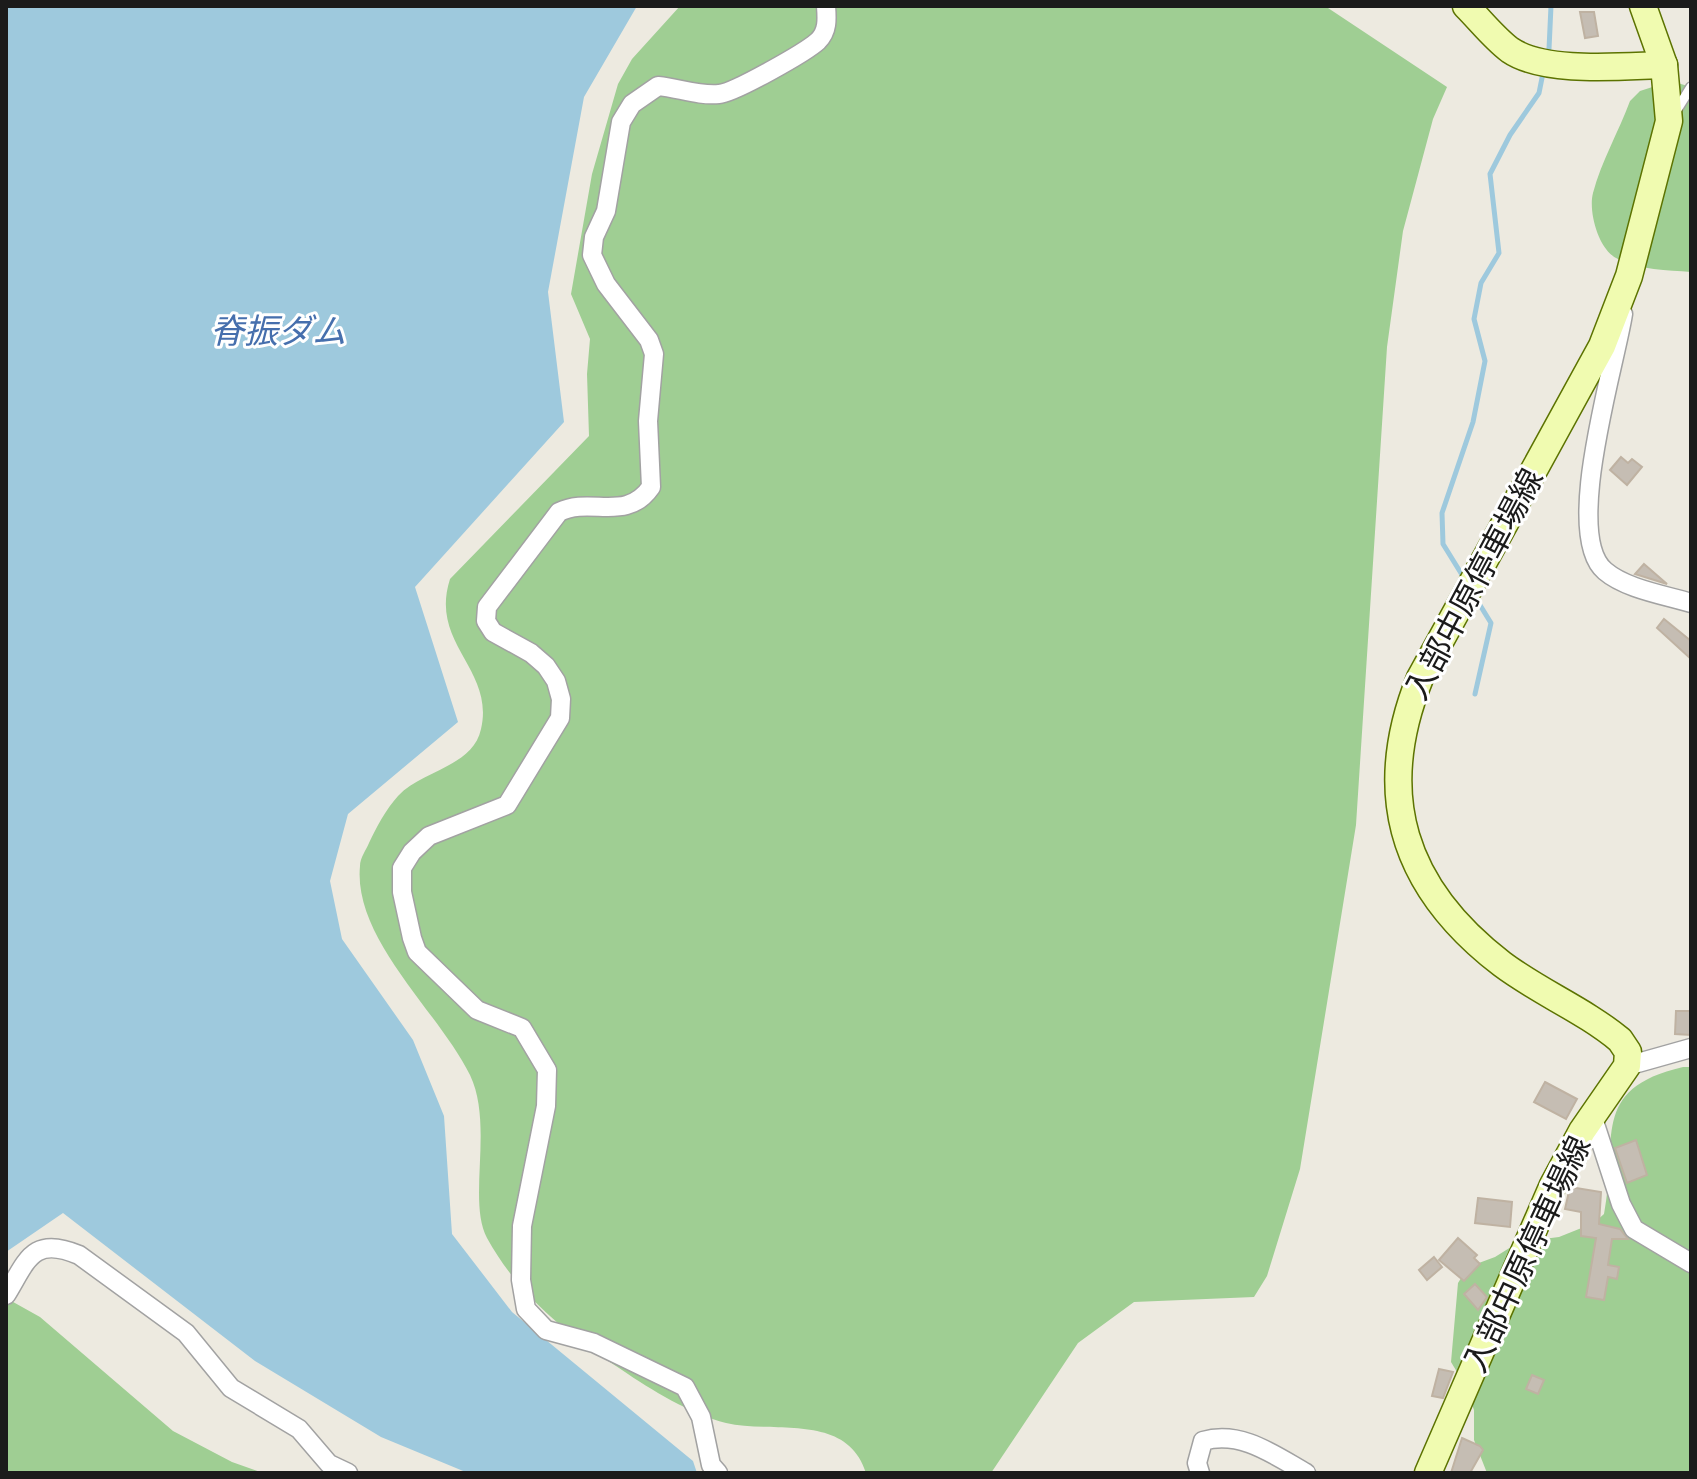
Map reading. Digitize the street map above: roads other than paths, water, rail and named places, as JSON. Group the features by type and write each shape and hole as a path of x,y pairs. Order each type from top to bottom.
{"main road":[{"path":"1466,6 1511,50 1536,60 1597,66 1664,65"},
{"name":"入部中原停車場線","path":"1428,1473 1528,1238 1592,1115 1627,1066 1628,1052 1607,1029 1503,965 1459,927 1433,894 1411,857 1401,810 1399,756 1404,719 1449,621 1602,346 1629,276 1669,121 1664,65 1643,6"}],"street":[{"path":"718,1473 711,1465 701,1417 685,1387 594,1343 546,1330 526,1309 521,1280 522,1226 546,1106 547,1070 522,1028 477,1010 417,952 402,892 402,868 412,852 429,836 507,805 560,718 561,699 556,681 531,653 493,632 486,621 487,607 559,512 571,506 611,509 632,505 651,487 648,421 654,354 649,340 606,284 592,255 594,237 606,211 621,122 632,104 658,86 697,95 723,94 745,84 818,41 827,28 826,6"},
{"path":"1629,276 1616,355 1600,420 1587,507 1588,536 1594,558 1604,570 1618,579 1691,603"},
{"path":"1627,1066 1691,1048"},
{"path":"1592,1115 1621,1204 1634,1229 1691,1263"},
{"path":"6,1295 29,1256 42,1248 60,1247 79,1255 186,1333 231,1388 299,1429 329,1464 348,1473"},
{"path":"1200,1473 1197,1463 1203,1441 1221,1436 1254,1444 1306,1473"}],"lane":[{"path":"1669,121 1691,87"}],"water":[{"name":"脊振ダム","path":"6,6 637,6 584,97 548,292 564,422 415,587 458,722 348,814 330,881 342,939 413,1040 444,1116 452,1234 512,1312 693,1461 697,1473 468,1473 381,1437 255,1361 63,1213 6,1252"}],"waterway":[{"path":"1549,49 1551,6"},
{"path":"1464,578 1443,544 1442,513 1473,422 1485,361 1474,319 1481,283 1499,253 1490,174 1510,135 1539,93 1543,73"},
{"path":"1475,597 1491,623 1475,694"}]}
